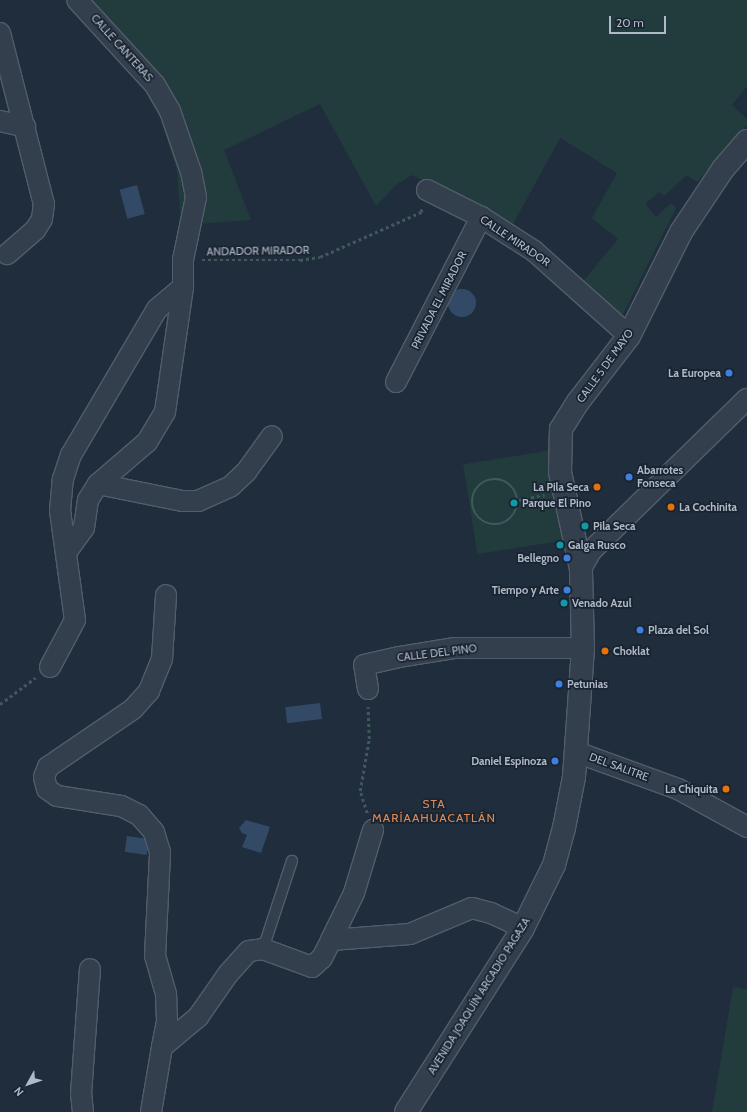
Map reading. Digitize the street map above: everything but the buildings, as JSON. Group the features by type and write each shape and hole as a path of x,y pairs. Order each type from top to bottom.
{"street":[{"name":"CALLE CANTERAS","path":"67,551 84,528 88,500 98,484 147,442 165,412 183,287 182,260 196,198 191,172 170,111 155,84 77,0"},
{"path":"0,33 44,204 42,219 27,240 7,254"},
{"path":"0,121 25,127"},
{"name":"CALLE 5 DE MAYO","path":"581,569 563,492 560,472 561,429 578,402 629,336 681,232 723,169 747,140"},
{"name":"CALLE MIRADOR","path":"427,190 481,217 545,260 629,336"},
{"name":"PRIVADA EL MIRADOR","path":"396,382 481,217"},
{"path":"50,667 75,620 67,551 60,511 63,479 71,455 157,310 183,287"},
{"path":"581,569 591,552 747,399"},
{"path":"98,484 182,501 198,502 231,486 246,472 272,436"},
{"name":"AVENIDA JOAQUÍN ARCADIO PAGAZA","path":"406,1112 523,928 554,865 574,777 583,648 581,569"},
{"path":"151,1112 166,1021 166,994 155,956 160,852 154,832 139,815 121,806 57,796 47,789 44,777 48,767 133,709 149,691 162,659 166,595"},
{"name":"CALLE DEL PINO","path":"368,689 364,665 399,657 455,648 583,648"},
{"name":"DEL SALITRE","path":"576,752 678,789 747,827"},
{"path":"162,1047 198,1017 228,974 249,951 263,949 312,967 322,958 354,893 373,830"},
{"path":"331,940 410,934 472,908 491,913 523,928"},
{"path":"84,1112 81,1094 90,969"}],"lane":[{"path":"263,949 292,861"}],"path":[{"name":"ANDADOR MIRADOR","path":"182,260 300,260 320,257 421,212 427,190"},
{"path":"492,479 510,484 518,500 513,518 497,526 480,521 471,505 476,487 492,479"},
{"path":"518,500 563,492"},
{"path":"0,704 50,667"},
{"path":"368,689 369,739 360,792 373,830"}],"green space":[{"path":"77,0 747,0 747,86 732,105 747,119 747,125 697,182 687,175 664,196 659,192 645,204 656,217 671,203 676,208 620,320 580,285 618,239 592,218 617,173 560,138 513,224 412,175 397,184 376,206 320,104 224,150 251,220 181,225 177,171 161,120 140,82"},
{"name":"Parque El Pino","path":"553,450 567,540 477,554 463,464"},
{"path":"733,987 747,989 747,1112 712,1112"}],"water":[{"path":"137,185 145,214 127,219 120,190"},
{"path":"462,289 472,293 476,303 472,313 462,317 452,313 448,303 452,293"},
{"path":"320,703 322,719 287,723 285,707"},
{"path":"246,820 270,827 261,853 242,847 247,835 242,833 239,828"},
{"path":"127,836 149,839 147,855 125,852"}],"place":[{"name":"La Europea","path":"729,373"},
{"name":"Abarrotes Fonseca","path":"629,477"},
{"name":"La Pila Seca","path":"597,487"},
{"name":"Parque El Pino","path":"514,503"},
{"name":"La Cochinita","path":"671,507"},
{"name":"Pila Seca","path":"585,526"},
{"name":"Galga Rusco","path":"560,545"},
{"name":"Bellegno","path":"567,558"},
{"name":"Tiempo y Arte","path":"567,590"},
{"name":"Venado Azul","path":"564,603"},
{"name":"Plaza del Sol","path":"640,630"},
{"name":"Choklat","path":"605,651"},
{"name":"Petunias","path":"559,684"},
{"name":"Daniel Espinoza","path":"555,761"},
{"name":"La Chiquita","path":"726,789"}],"district":[{"name":"STA MARÍAAHUACATLÁN","path":"434,811"}]}
